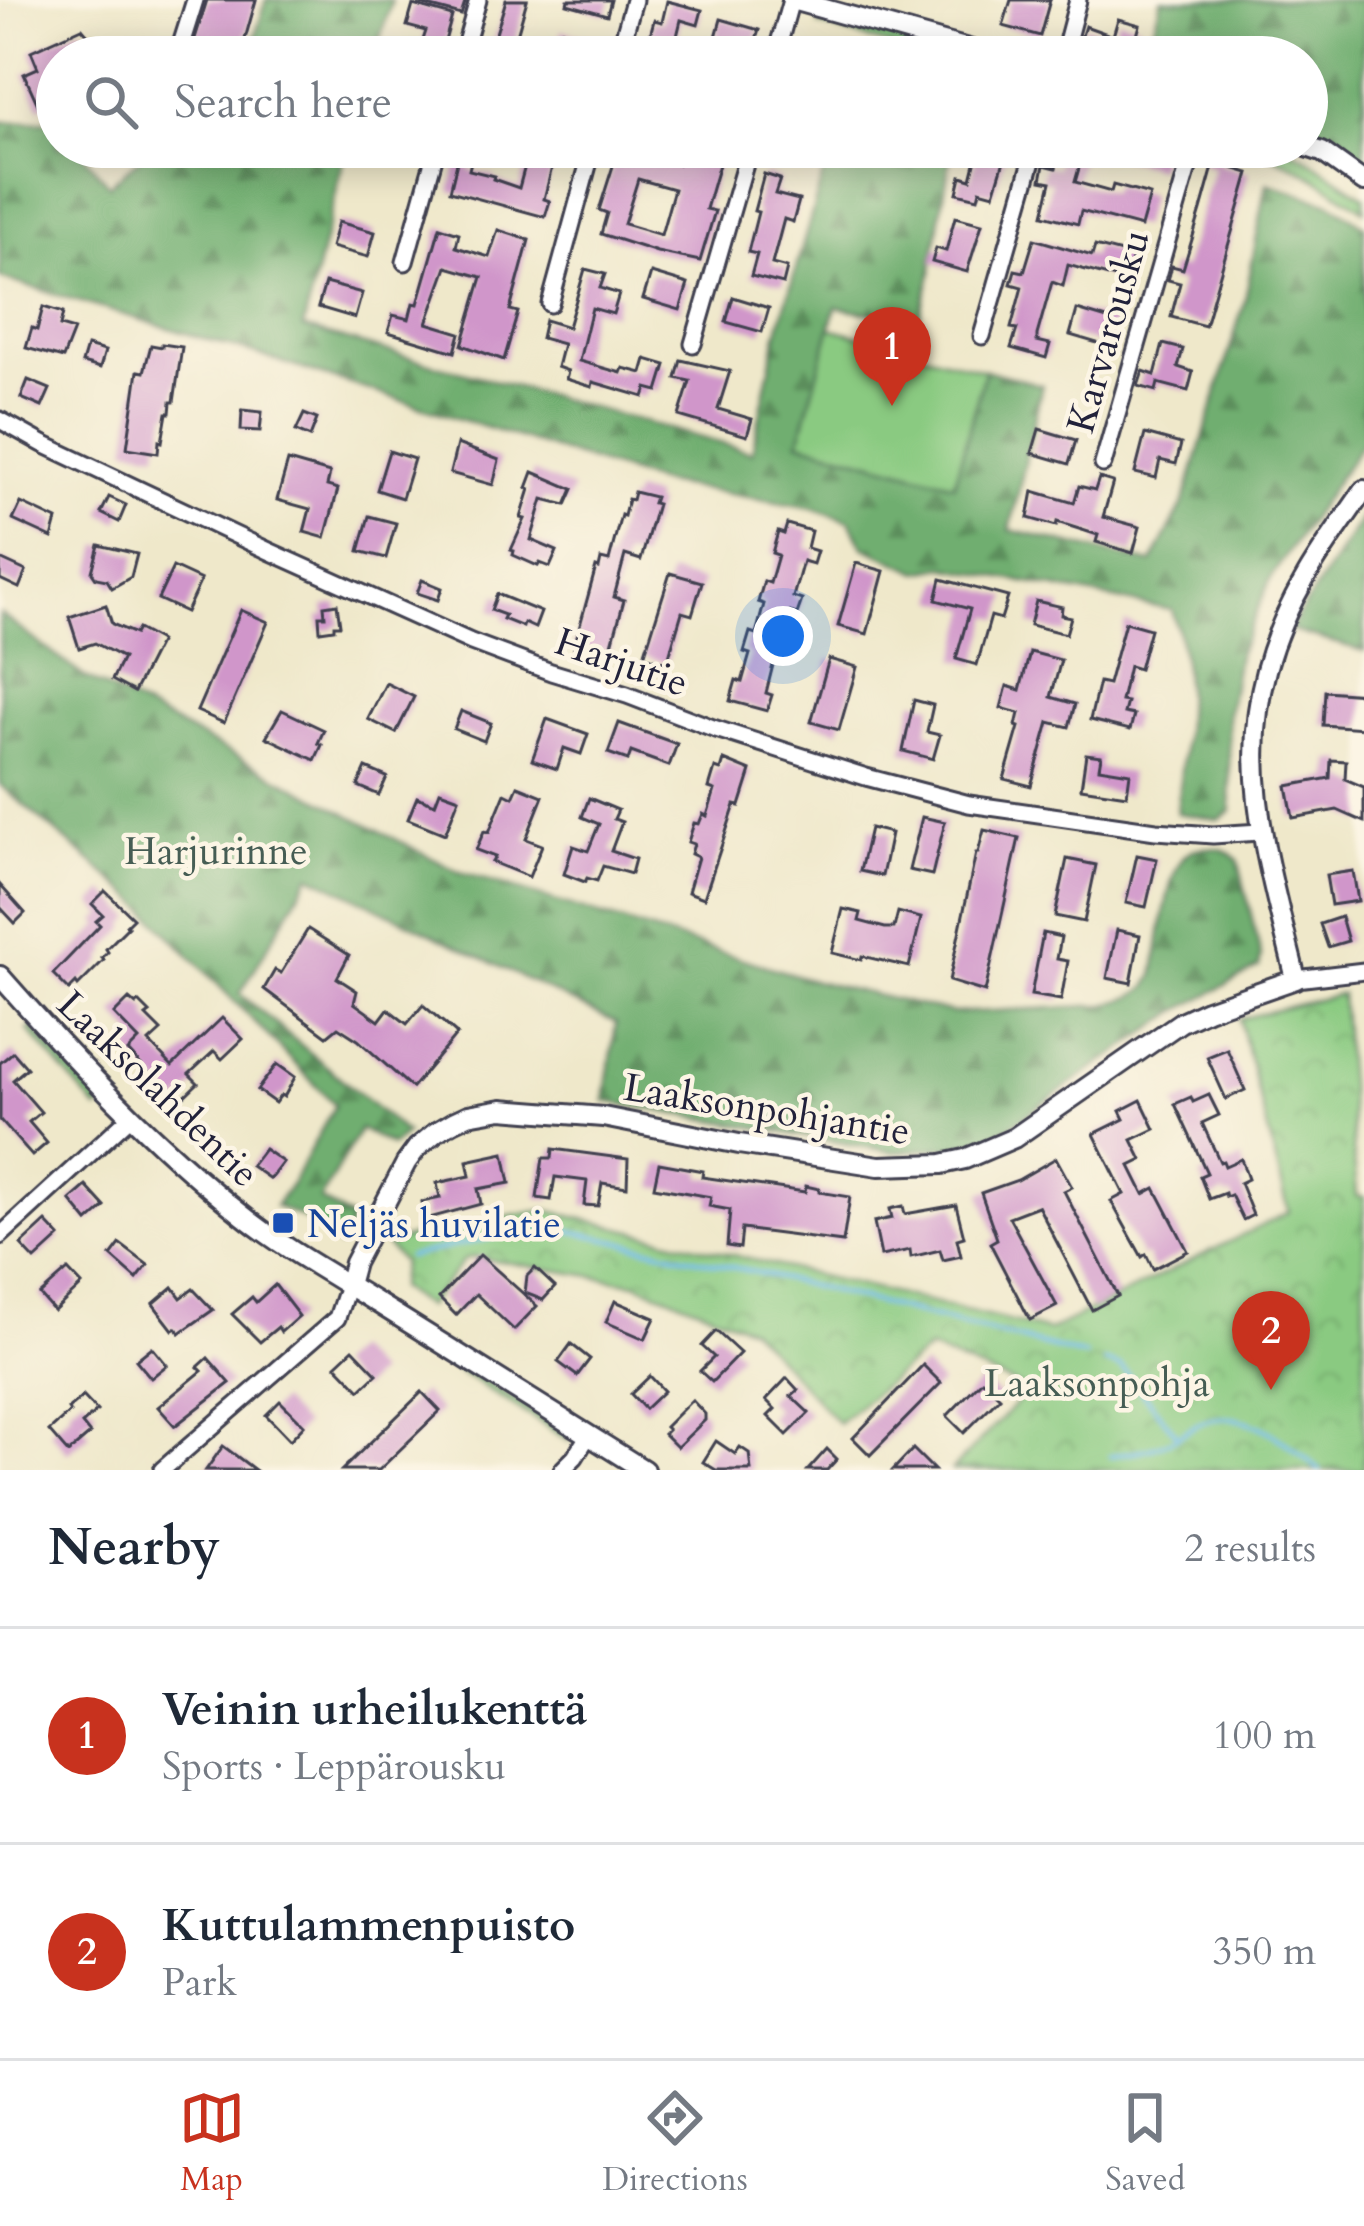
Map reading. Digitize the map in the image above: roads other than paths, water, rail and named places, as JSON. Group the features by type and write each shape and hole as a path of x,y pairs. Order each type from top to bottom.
{"street":[{"path":"184,36 195,0"},
{"path":"468,36 478,0"},
{"path":"624,36 634,0"},
{"path":"781,36 791,0 921,36"},
{"path":"1069,36 1078,0"},
{"path":"1328,156 1364,182"},
{"path":"405,262 431,168"},
{"path":"550,304 587,168"},
{"path":"693,344 744,168"},
{"path":"982,335 1030,168"},
{"name":"Karvarousku","path":"1103,464 1188,168"},
{"name":"Harjutie","path":"0,420 471,642 712,728 969,804 1156,831 1213,836 1260,832"},
{"path":"1364,490 1306,576 1274,648 1259,696 1255,734 1260,832 1295,980 1364,970"},
{"name":"Laaksolahdentie","path":"0,976 130,1117 244,1217 314,1266 644,1470"},
{"name":"Laaksonpohjantie","path":"348,1285 354,1263 406,1162 436,1132 468,1115 502,1109 603,1117 879,1166 942,1164 965,1160 1014,1138 1181,1022 1295,980"},
{"path":"0,1236 130,1117"},
{"path":"162,1470 337,1318 348,1285"},
{"path":"562,1470 588,1436"}],"waterway":[{"path":"408,1257 545,1225 763,1274 1085,1356"},
{"path":"1105,1362 1121,1367 1178,1436 1203,1422 1235,1419 1266,1430 1320,1470"},
{"path":"1110,1456 1154,1447 1178,1436"}],"place":[{"name":"Veinin urheilukenttä","path":"892,406"},
{"name":"Neljäs huvilatie","path":"283,1223"},
{"name":"Kuttulammenpuisto","path":"1271,1390"}],"park label":[{"name":"Harjurinne","path":"216,850"},
{"name":"Laaksonpohja","path":"1097,1382"}]}
